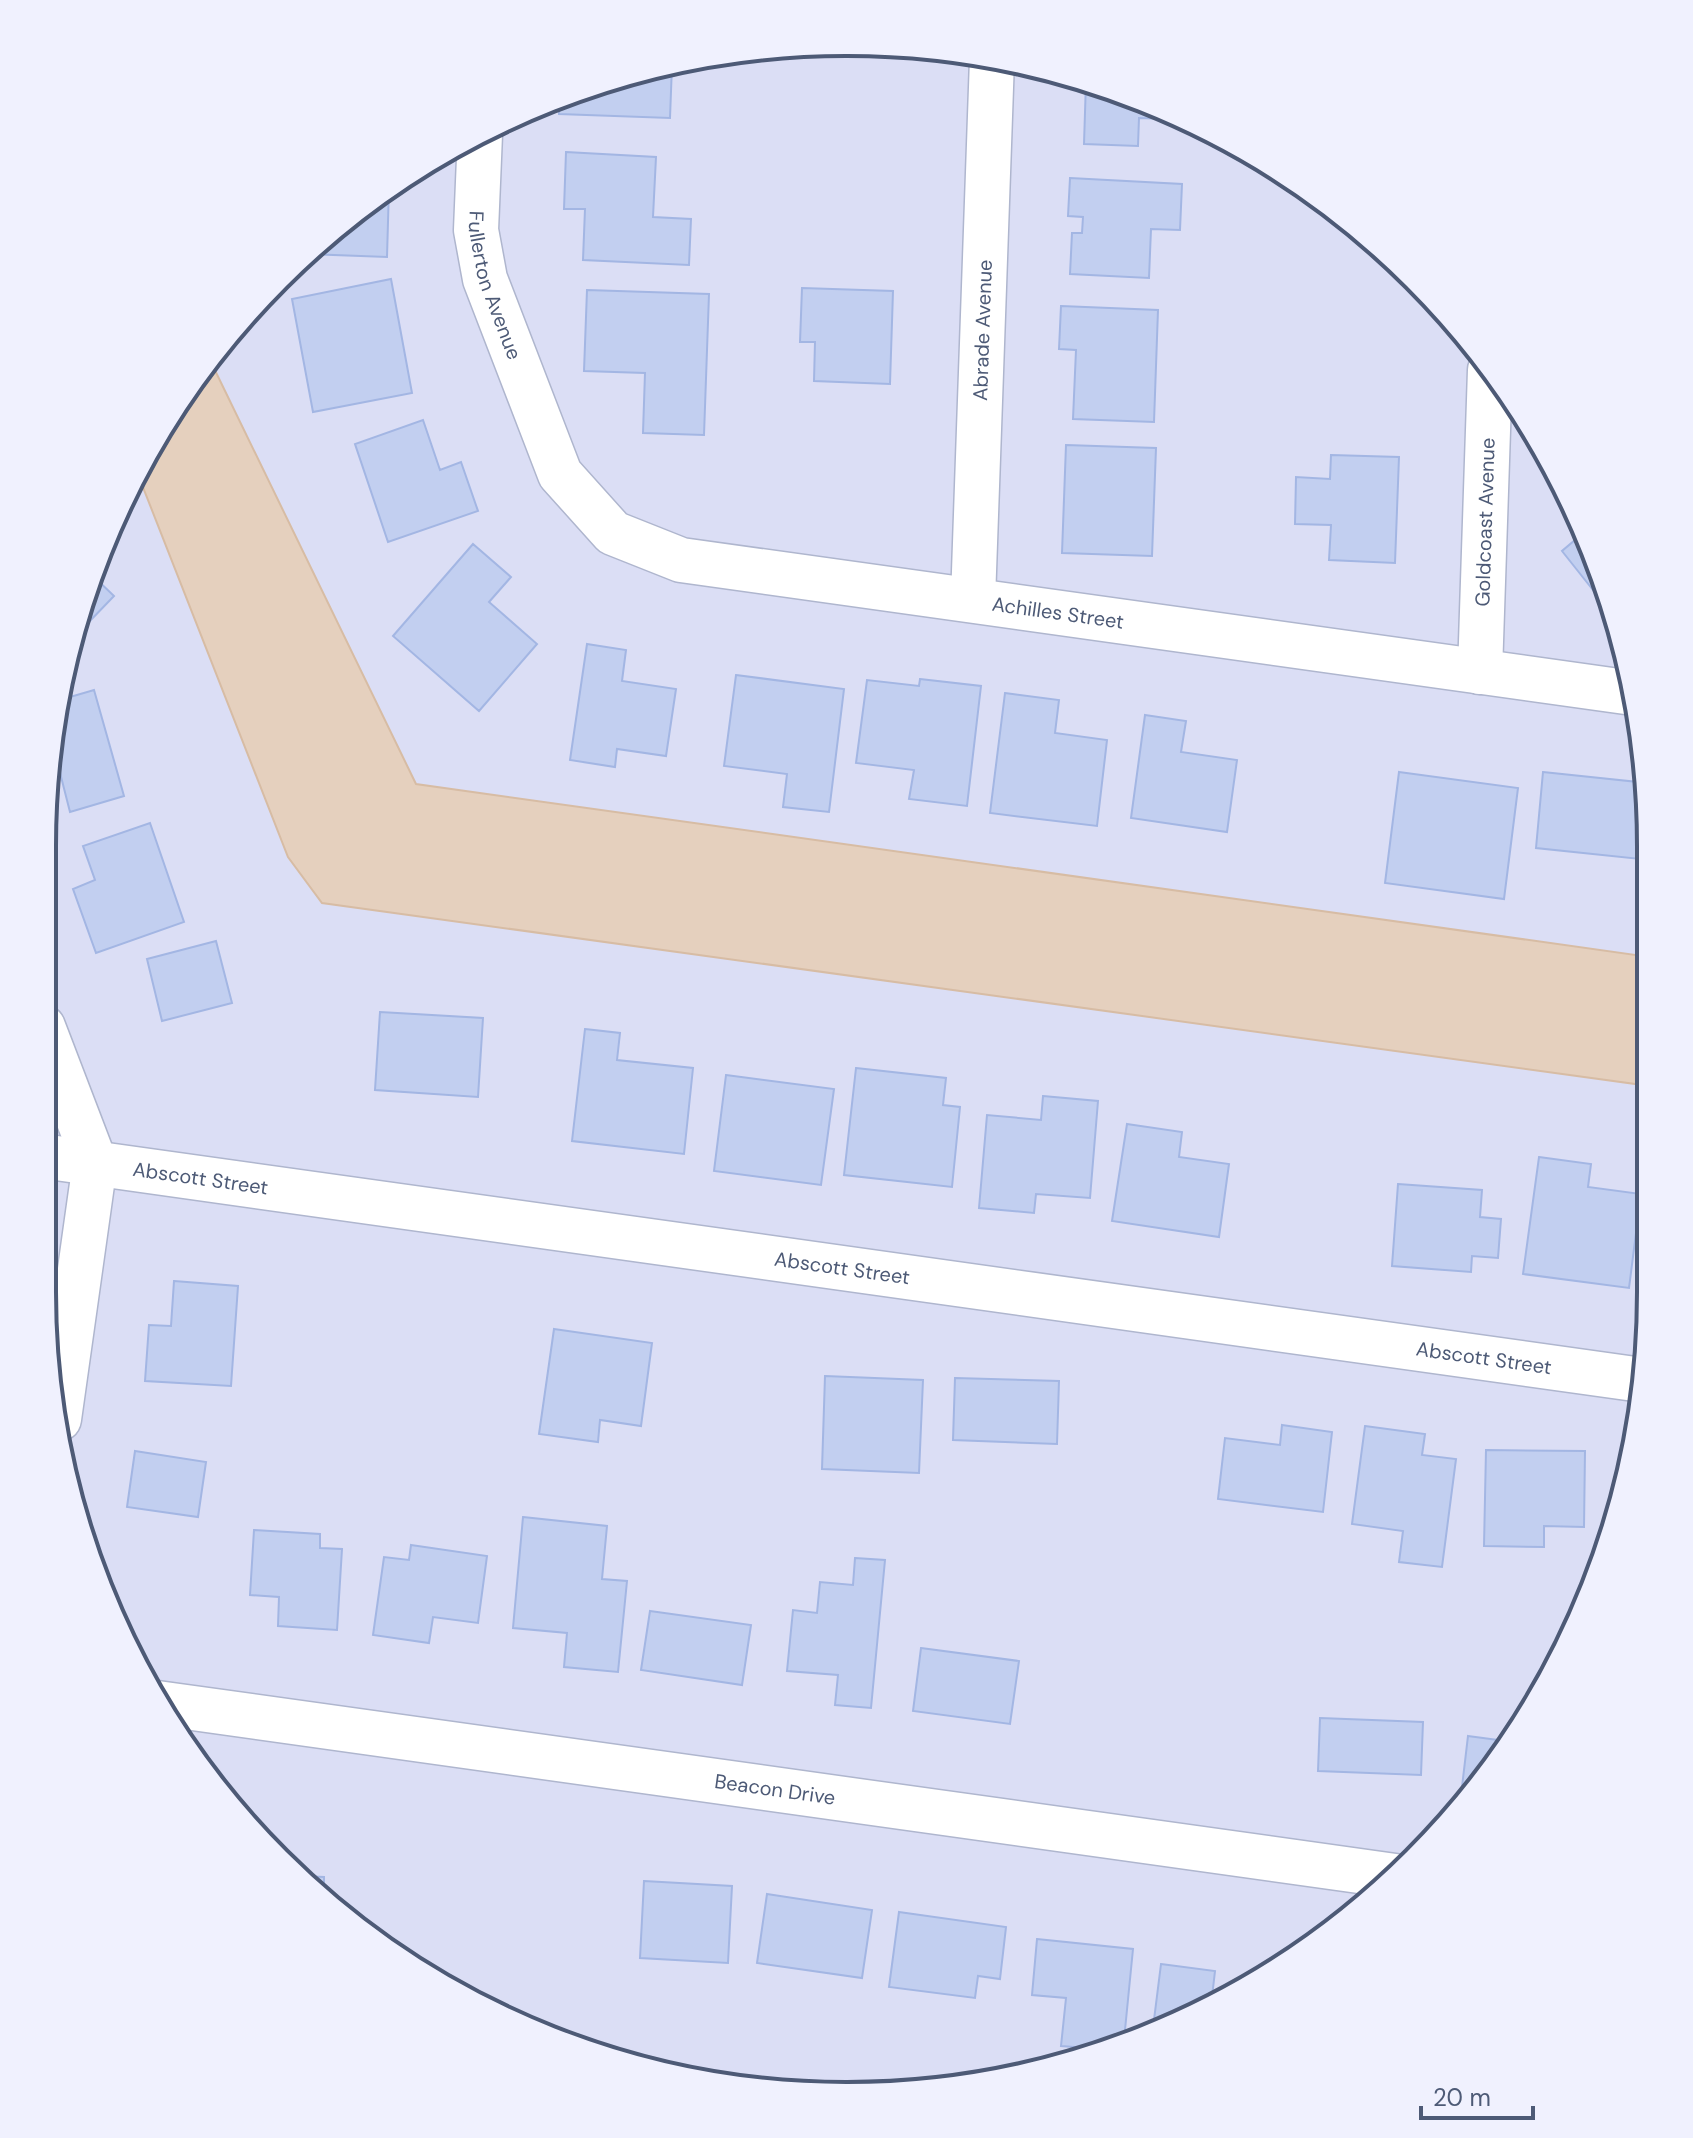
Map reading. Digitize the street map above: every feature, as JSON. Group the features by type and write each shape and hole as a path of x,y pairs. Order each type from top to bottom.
{"street":[{"name":"Abrade Avenue","path":"973,600 992,70"},
{"name":"Fullerton Avenue","path":"479,147 476,230 485,279 542,431"},
{"name":"Goldcoast Avenue","path":"1480,672 1489,387"},
{"name":"Achilles Street","path":"542,431 560,474 613,533 681,560 1622,691"},
{"path":"56,1061 95,1163 63,1392"},
{"name":"Abscott Street","path":"56,1158 1632,1379"},
{"name":"Beacon Drive","path":"173,1705 1380,1874"}],"shaded area":[{"path":"846,56 950,63 1001,71 1101,98 1149,116 1242,162 1328,219 1368,252 1441,325 1474,365 1531,451 1555,497 1577,544 1610,642 1622,692 1635,795 1637,955 416,784 215,370 219,365 288,288 365,219 451,162 544,116 642,83 743,63"},
{"path":"215,370 416,784 1637,955 1637,1084 322,903 288,857 143,487 189,407"},
{"path":"143,487 288,857 322,903 1637,1084 1635,1343 1622,1446 1595,1546 1577,1594 1531,1687 1474,1773 1441,1813 1368,1886 1286,1949 1242,1976 1149,2022 1101,2040 1001,2067 950,2075 846,2082 795,2080 692,2067 642,2055 544,2022 497,2000 407,1949 365,1919 325,1886 252,1813 189,1731 162,1687 116,1594 98,1546 71,1446 63,1395 56,1292 58,795 71,692 83,642 116,544"}],"building":[{"path":"672,76 670,118 559,114 559,110 592,98"},
{"path":"1086,93 1154,119 1139,118 1138,146 1084,144"},
{"path":"566,152 656,157 653,217 691,219 689,265 583,260 585,209 564,209"},
{"path":"1070,178 1182,184 1180,230 1151,229 1149,278 1070,274 1072,233 1082,233 1083,217 1068,216"},
{"path":"389,202 387,257 322,255"},
{"path":"391,279 412,393 313,412 292,299"},
{"path":"802,288 893,291 890,384 814,381 815,342 800,342"},
{"path":"587,290 709,294 704,435 643,433 645,373 584,371"},
{"path":"1061,306 1158,310 1154,422 1073,419 1076,350 1059,349"},
{"path":"423,420 440,470 461,462 478,511 388,542 355,444"},
{"path":"1066,445 1156,448 1152,556 1062,553"},
{"path":"1331,455 1399,457 1395,563 1329,560 1331,525 1295,524 1296,477 1330,479"},
{"path":"1575,540 1595,593 1562,551"},
{"path":"473,544 511,577 489,602 537,644 479,711 393,636"},
{"path":"101,584 114,596 89,622"},
{"path":"587,644 626,650 622,681 676,689 666,756 617,749 615,767 570,760"},
{"path":"736,675 844,689 829,812 783,807 787,774 724,766"},
{"path":"920,679 981,686 967,806 909,799 914,770 856,763 867,680 919,686"},
{"path":"94,690 124,796 70,812 60,773 70,697"},
{"path":"1005,693 1059,700 1055,733 1107,740 1097,826 990,813"},
{"path":"1145,715 1186,721 1181,752 1237,760 1227,832 1131,818"},
{"path":"1399,772 1518,788 1504,899 1385,883"},
{"path":"1543,772 1634,782 1637,859 1536,848"},
{"path":"150,823 184,922 96,953 73,889 95,880 83,846"},
{"path":"216,941 232,1003 162,1021 147,959"},
{"path":"380,1012 483,1018 478,1097 375,1090"},
{"path":"585,1029 620,1033 617,1060 693,1068 684,1154 572,1141"},
{"path":"856,1068 946,1078 943,1105 960,1107 952,1187 844,1175"},
{"path":"726,1075 834,1089 821,1185 714,1171"},
{"path":"1043,1096 1098,1101 1090,1198 1036,1194 1034,1213 979,1208 987,1115 1041,1120"},
{"path":"1127,1124 1182,1132 1179,1157 1229,1164 1219,1237 1112,1221"},
{"path":"1539,1157 1591,1164 1588,1187 1637,1193 1637,1225 1629,1288 1523,1274"},
{"path":"1398,1184 1482,1190 1480,1217 1501,1219 1498,1258 1472,1256 1471,1272 1392,1266"},
{"path":"174,1281 238,1286 231,1386 145,1381 149,1325 171,1326"},
{"path":"554,1329 652,1343 641,1426 600,1420 598,1442 539,1434"},
{"path":"825,1376 923,1380 919,1473 822,1469"},
{"path":"955,1378 1059,1381 1057,1444 953,1440"},
{"path":"1282,1425 1332,1432 1323,1512 1218,1499 1225,1438 1280,1445"},
{"path":"1365,1426 1425,1434 1422,1455 1456,1459 1442,1567 1399,1562 1403,1531 1352,1524"},
{"path":"1486,1450 1585,1451 1584,1527 1544,1526 1544,1547 1484,1546"},
{"path":"135,1451 206,1462 198,1517 127,1507"},
{"path":"523,1517 607,1526 602,1579 627,1581 618,1672 564,1667 567,1633 513,1628"},
{"path":"254,1530 320,1534 320,1548 342,1549 337,1630 278,1626 279,1597 250,1595"},
{"path":"411,1545 487,1556 478,1623 433,1617 429,1643 373,1635 384,1557 409,1560"},
{"path":"855,1558 885,1560 871,1708 835,1705 838,1675 787,1671 793,1610 817,1613 820,1582 853,1585"},
{"path":"650,1611 751,1625 742,1685 641,1670"},
{"path":"921,1648 1019,1661 1010,1724 913,1711"},
{"path":"1320,1718 1423,1722 1421,1775 1318,1771"},
{"path":"1468,1736 1498,1740 1474,1773 1462,1787"},
{"path":"644,1881 732,1886 728,1963 640,1958"},
{"path":"767,1894 872,1910 862,1978 757,1963"},
{"path":"899,1912 1006,1927 1000,1979 978,1976 975,1998 889,1987"},
{"path":"1037,1939 1133,1949 1125,2031 1077,2047 1061,2046 1066,1998 1032,1995"},
{"path":"1161,1964 1215,1971 1213,1991 1154,2020"}]}
